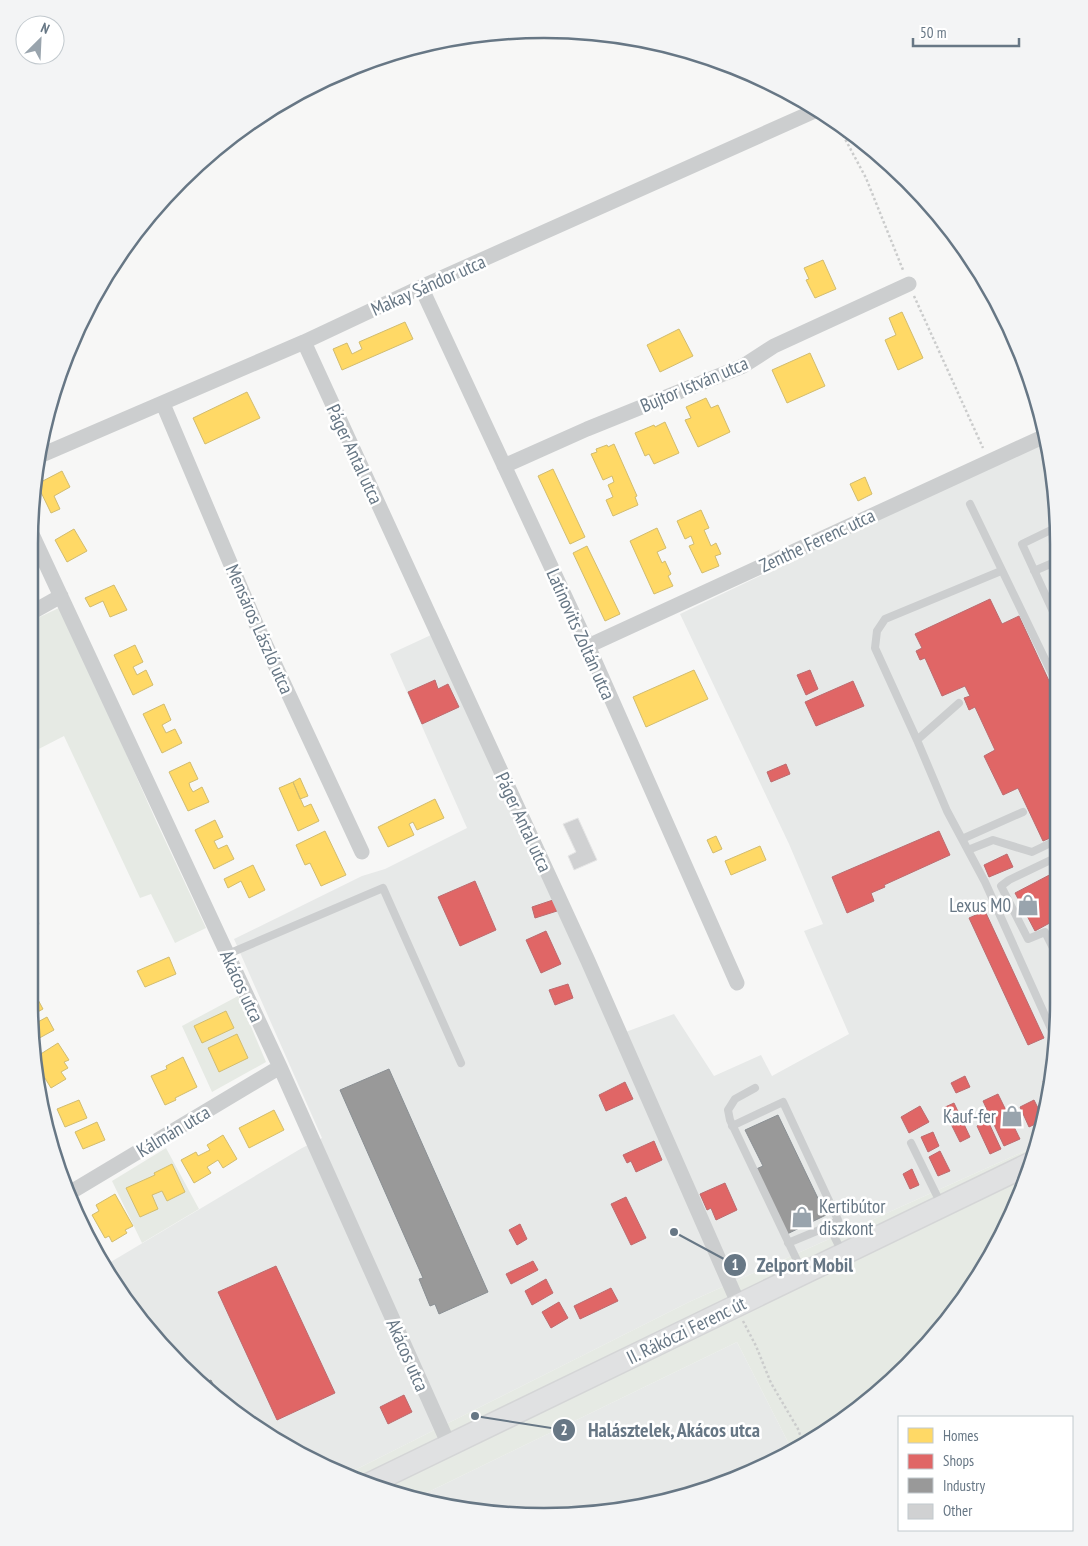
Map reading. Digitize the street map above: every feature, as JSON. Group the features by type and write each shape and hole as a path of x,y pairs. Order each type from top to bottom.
{"main road":[{"name":"II. Rákóczi Ferenc út","path":"377,1480 1023,1167"}],"street":[{"name":"Makay Sándor utca","path":"46,454 304,342 421,287 810,113"},
{"name":"Bujtor István utca","path":"504,466 587,429 742,366 774,346 909,284"},
{"name":"Latinovits Zoltán utca","path":"421,287 588,646 737,983"},
{"name":"Páger Antal utca","path":"304,342 588,961 737,1305"},
{"name":"Mensáros László utca","path":"163,404 256,624 362,852"},
{"name":"Zenthe Ferenc utca","path":"588,646 1039,439"},
{"name":"Akácos utca","path":"38,546 280,1067 449,1445"},
{"path":"38,609 62,596"},
{"name":"Kálmán utca","path":"73,1187 280,1067"}],"lane":[{"path":"970,504 1050,670"},
{"path":"1050,531 1022,544 1050,606"},
{"path":"1034,571 1050,564"},
{"path":"1001,571 886,619 880,626 876,636 876,648 947,811 985,882 1049,1025"},
{"path":"1046,598 1050,596"},
{"path":"917,740 959,704"},
{"path":"962,839 1023,812"},
{"path":"968,850 993,840 1032,852 1050,843"},
{"path":"1050,860 1009,880 1001,886 1028,939 1045,932 1050,942"},
{"path":"228,954 383,888 461,1063"},
{"path":"755,1088 734,1100 728,1110 732,1126 803,1274"},
{"path":"732,1126 783,1102 838,1220 829,1226 788,1243"},
{"path":"911,1143 942,1206"},
{"path":"829,1226 843,1254"}],"path":[{"path":"737,1305 756,1346 770,1383 798,1429 801,1438"}],"shaded area":[{"path":"1041,445 1049,511 1049,1035 1041,1101 1028,1149 689,1302 353,1471 291,1441 236,1404 210,1383 163,1336 142,1310 110,1263 322,1138 234,939 362,876 385,869 467,828 390,654 444,629 623,1033 674,1014 714,1076 761,1055 772,1076 849,1034 804,931 823,924 789,844 680,614 997,463"},
{"path":"61,607 156,821 206,928 175,943 151,894 140,898 64,736 38,749 38,618"},
{"path":"238,996 266,1062 212,1092 182,1026"},
{"path":"166,1148 199,1209 142,1243 112,1181"},
{"path":"1028,1149 1012,1196 983,1255 946,1310 925,1336 878,1383 852,1404 789,1445 737,1342 424,1494 381,1482 353,1471 689,1302"},
{"path":"737,1342 789,1445 738,1470 707,1482 643,1499 610,1504 544,1508 511,1507 445,1499 424,1494"}],"building: Homes":[{"path":"823,260 836,289 815,298 806,280 809,279 804,268"},
{"path":"902,312 923,358 898,370 885,340 896,335 889,318"},
{"path":"405,322 413,339 342,370 333,349 347,343 352,354 362,349 359,342"},
{"path":"679,329 693,356 660,372 647,345"},
{"path":"810,353 825,386 787,403 772,370"},
{"path":"247,392 260,418 205,444 193,418"},
{"path":"706,398 711,408 718,405 730,432 698,447 685,420 691,418 686,407"},
{"path":"665,422 679,453 654,464 649,454 645,456 635,433"},
{"path":"614,444 637,496 635,497 638,505 613,516 606,500 613,497 608,485 614,482 612,476 603,480 591,454 597,452 596,449"},
{"path":"553,469 585,537 570,544 538,476"},
{"path":"62,471 70,487 54,496 60,509 51,513 41,492 42,482"},
{"path":"865,477 872,494 858,501 850,484"},
{"path":"701,510 709,528 704,530 711,546 716,543 721,554 715,556 719,566 702,573 689,546 694,544 691,536 685,539 677,521"},
{"path":"657,528 666,548 657,552 662,563 665,561 671,574 668,576 673,586 654,594 630,541"},
{"path":"74,529 87,551 67,562 55,540"},
{"path":"587,546 620,614 605,621 573,553"},
{"path":"114,585 127,610 110,617 103,601 90,607 85,598"},
{"path":"135,645 143,662 133,667 137,675 146,670 153,685 133,695 114,655"},
{"path":"694,670 708,699 646,727 633,697"},
{"path":"164,704 171,720 162,725 166,733 175,729 182,743 162,753 143,714"},
{"path":"190,762 198,779 189,783 190,787 193,792 202,787 209,802 188,811 169,772"},
{"path":"300,778 308,796 300,799 293,782"},
{"path":"293,782 304,807 311,804 319,821 298,831 279,788"},
{"path":"435,799 444,818 417,830 413,822 409,824 414,835 388,847 378,827"},
{"path":"215,820 223,837 214,841 218,849 227,845 234,859 214,869 195,830"},
{"path":"325,831 346,875 321,886 310,863 305,865 296,845"},
{"path":"716,836 722,849 713,853 707,840"},
{"path":"760,846 766,860 731,875 725,861"},
{"path":"253,865 265,890 249,898 241,881 228,888 224,879"},
{"path":"169,957 176,974 145,987 137,971"},
{"path":"38,1000 43,1009 38,1012"},
{"path":"226,1011 234,1028 202,1043 194,1026"},
{"path":"47,1017 54,1030 39,1038 39,1022"},
{"path":"237,1034 248,1058 219,1072 208,1048"},
{"path":"58,1043 69,1060 64,1062 68,1068 61,1072 66,1079 51,1088 43,1075 41,1054"},
{"path":"183,1057 197,1087 165,1105 151,1076 167,1069 166,1066"},
{"path":"79,1100 87,1118 65,1127 57,1109"},
{"path":"274,1110 284,1130 249,1148 239,1128"},
{"path":"97,1122 105,1140 83,1149 75,1132"},
{"path":"223,1135 237,1159 223,1168 218,1160 207,1167 211,1173 194,1183 181,1160 196,1152 198,1156 210,1150 207,1145"},
{"path":"172,1164 185,1192 167,1201 162,1191 152,1195 158,1209 140,1217 126,1188 155,1175 154,1173"},
{"path":"115,1194 133,1226 125,1230 127,1233 112,1242 109,1236 105,1238 92,1215 99,1211 96,1205"}],"building: Shops":[{"path":"990,599 1002,624 1019,616 1050,683 1050,838 1043,841 1018,788 1003,795 984,756 995,750 975,707 969,710 964,698 970,696 965,686 942,696 925,658 920,660 916,651 922,648 915,634"},
{"path":"810,670 818,689 806,695 797,675"},
{"path":"435,680 438,689 448,684 459,707 422,724 408,692"},
{"path":"853,681 864,706 816,726 805,702"},
{"path":"786,764 790,774 771,782 767,772"},
{"path":"939,831 950,855 884,885 885,887 871,893 874,901 847,913 832,877"},
{"path":"1007,854 1013,867 989,877 984,865"},
{"path":"1050,875 1050,923 1035,931 1015,893"},
{"path":"475,881 496,930 460,946 438,897"},
{"path":"553,900 557,911 535,918 532,907"},
{"path":"985,911 1044,1038 1028,1045 969,918"},
{"path":"546,931 561,964 541,973 526,940"},
{"path":"568,984 573,998 555,1005 549,990"},
{"path":"965,1076 970,1087 956,1093 951,1083"},
{"path":"625,1082 633,1099 606,1111 599,1095"},
{"path":"998,1094 1020,1139 1004,1146 983,1101"},
{"path":"1034,1100 1039,1110 1035,1124 1029,1127 1020,1107"},
{"path":"954,1103 970,1137 960,1142 943,1108"},
{"path":"920,1106 929,1122 909,1133 901,1117"},
{"path":"988,1121 1001,1149 990,1154 977,1126"},
{"path":"933,1132 939,1146 928,1152 921,1137"},
{"path":"654,1141 662,1160 636,1172 631,1161 627,1163 623,1155"},
{"path":"940,1151 950,1171 938,1176 929,1157"},
{"path":"912,1169 919,1185 910,1189 903,1174"},
{"path":"725,1183 737,1210 716,1220 711,1208 707,1210 700,1194"},
{"path":"626,1197 646,1238 631,1245 611,1204"},
{"path":"520,1224 527,1239 517,1245 509,1230"},
{"path":"533,1261 538,1270 511,1284 506,1274"},
{"path":"276,1266 335,1393 277,1420 218,1292"},
{"path":"546,1279 553,1293 532,1305 525,1291"},
{"path":"611,1288 618,1301 580,1319 574,1306"},
{"path":"559,1302 568,1318 551,1328 542,1312"},
{"path":"404,1395 412,1412 388,1424 380,1407"}],"building: Industry":[{"path":"389,1069 488,1292 439,1314 435,1304 430,1306 419,1279 423,1278 340,1090"},
{"path":"778,1115 826,1215 785,1235 754,1170 763,1166 745,1130"}],"building: Other":[{"path":"578,818 597,860 574,870 568,856 576,852 563,824"}],"place":[{"name":"Lexus M0","path":"1028,905"},
{"name":"Kauf-fer","path":"1012,1116"},
{"name":"Kertibútor diszkont","path":"802,1217"},
{"name":"Zelport Mobil","path":"674,1232"},
{"name":"Halásztelek, Akácos utca","path":"475,1416"}]}
